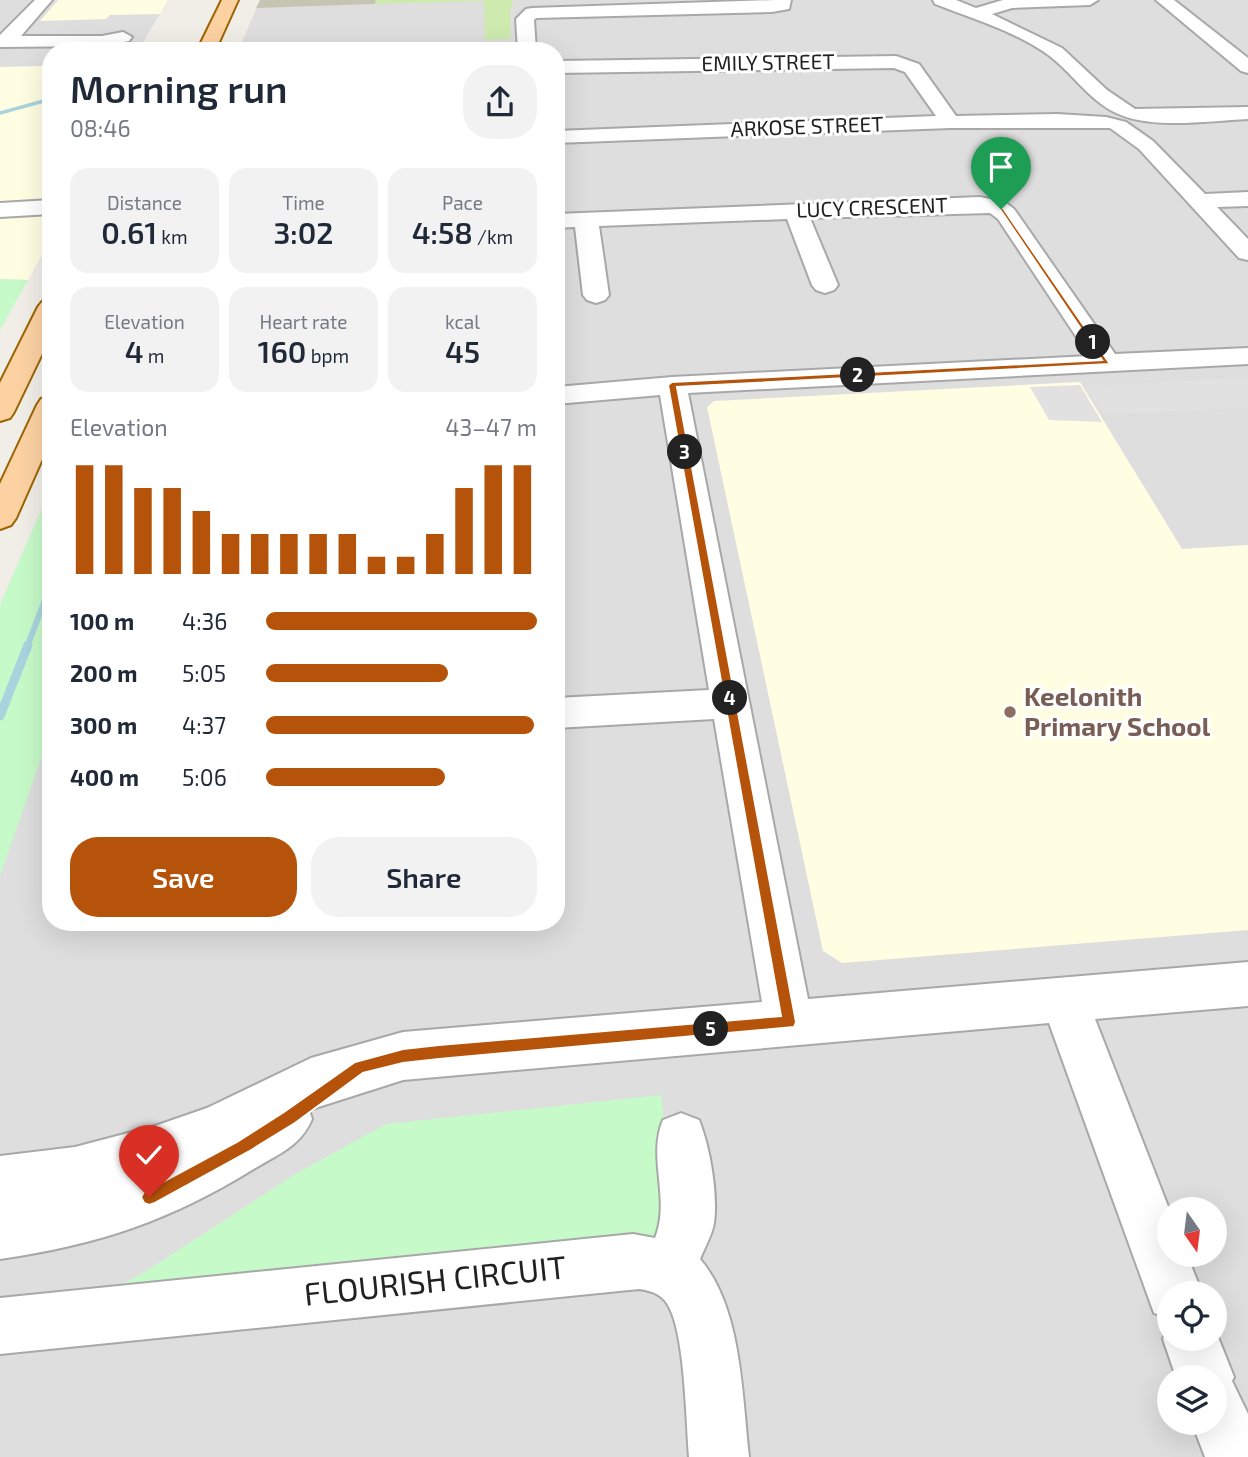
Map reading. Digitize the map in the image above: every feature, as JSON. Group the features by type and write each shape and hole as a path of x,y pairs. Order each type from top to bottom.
{"main road":[{"path":"210,42 230,0"},
{"path":"0,412 42,326"},
{"path":"0,518 42,425"}],"street":[{"path":"2,42 12,36 44,0"},
{"path":"527,42 525,17 535,12 772,8 783,5 783,0"},
{"path":"941,0 1031,37 1056,52 1075,68 1248,253"},
{"path":"975,14 1012,3 1090,0"},
{"path":"1164,0 1248,67"},
{"path":"2,42 102,41 123,37"},
{"path":"1226,49 1248,48"},
{"name":"EMILY STREET","path":"565,67 897,62 912,68 950,122"},
{"name":"ARKOSE STREET","path":"565,137 1248,113"},
{"path":"988,181 997,207 1006,214 1107,362"},
{"path":"4,205 42,195"},
{"path":"1200,201 1248,199"},
{"path":"4,205 42,203"},
{"name":"LUCY CRESCENT","path":"565,221 980,204 997,207"},
{"path":"4,205 42,207"},
{"path":"796,211 825,285"},
{"path":"586,220 596,295"},
{"path":"565,395 672,385 1248,356"},
{"path":"672,385 789,1022"},
{"path":"565,713 731,704"},
{"path":"0,1182 75,1172 155,1152 217,1129 311,1083 403,1056 1248,984"},
{"path":"1064,999 1170,1281"},
{"path":"0,1232 52,1225 98,1214 149,1197 242,1147 360,1067"},
{"path":"681,1138 688,1199 687,1224 668,1269 680,1276 690,1287 701,1315 719,1457"},
{"name":"FLOURISH CIRCUIT","path":"0,1326 633,1261 668,1269"},
{"path":"1226,1435 1235,1457"}],"shaded area":[{"path":"0,0 168,0 143,42 42,42 42,66 0,67"},
{"path":"58,0 168,0 160,14 40,21"},
{"path":"260,0 1248,0 1248,1457 0,1457 0,605 42,509 42,931 565,931 565,42 242,42"},
{"path":"260,0 376,0 375,4 256,8"},
{"path":"42,66 42,255 28,280 0,279 0,67"},
{"path":"1248,378 1248,408 1104,414 1085,386"},
{"name":"Keelonith Primary School","path":"1080,382 1182,549 1248,545 1248,930 842,963 823,951 707,407 714,401"},
{"path":"1080,385 1102,422 1049,420 1030,387"}],"green space":[{"path":"376,0 512,0 511,39 485,40 484,1 375,4"},
{"path":"0,279 28,280 0,330"},
{"path":"42,509 42,756 0,876 0,605"},
{"path":"661,1095 675,1214 660,1241 97,1297 140,1275 297,1173 386,1124"}],"waterway":[{"path":"0,113 42,101"},
{"path":"27,647 42,608"},
{"path":"0,716 28,645"}],"place":[{"name":"Keelonith Primary School","path":"1010,712"}],"route":[{"path":"149,1197 186,1180 242,1147 360,1067 403,1056 439,1052 789,1022 672,385 1107,362 1001,209"}]}
